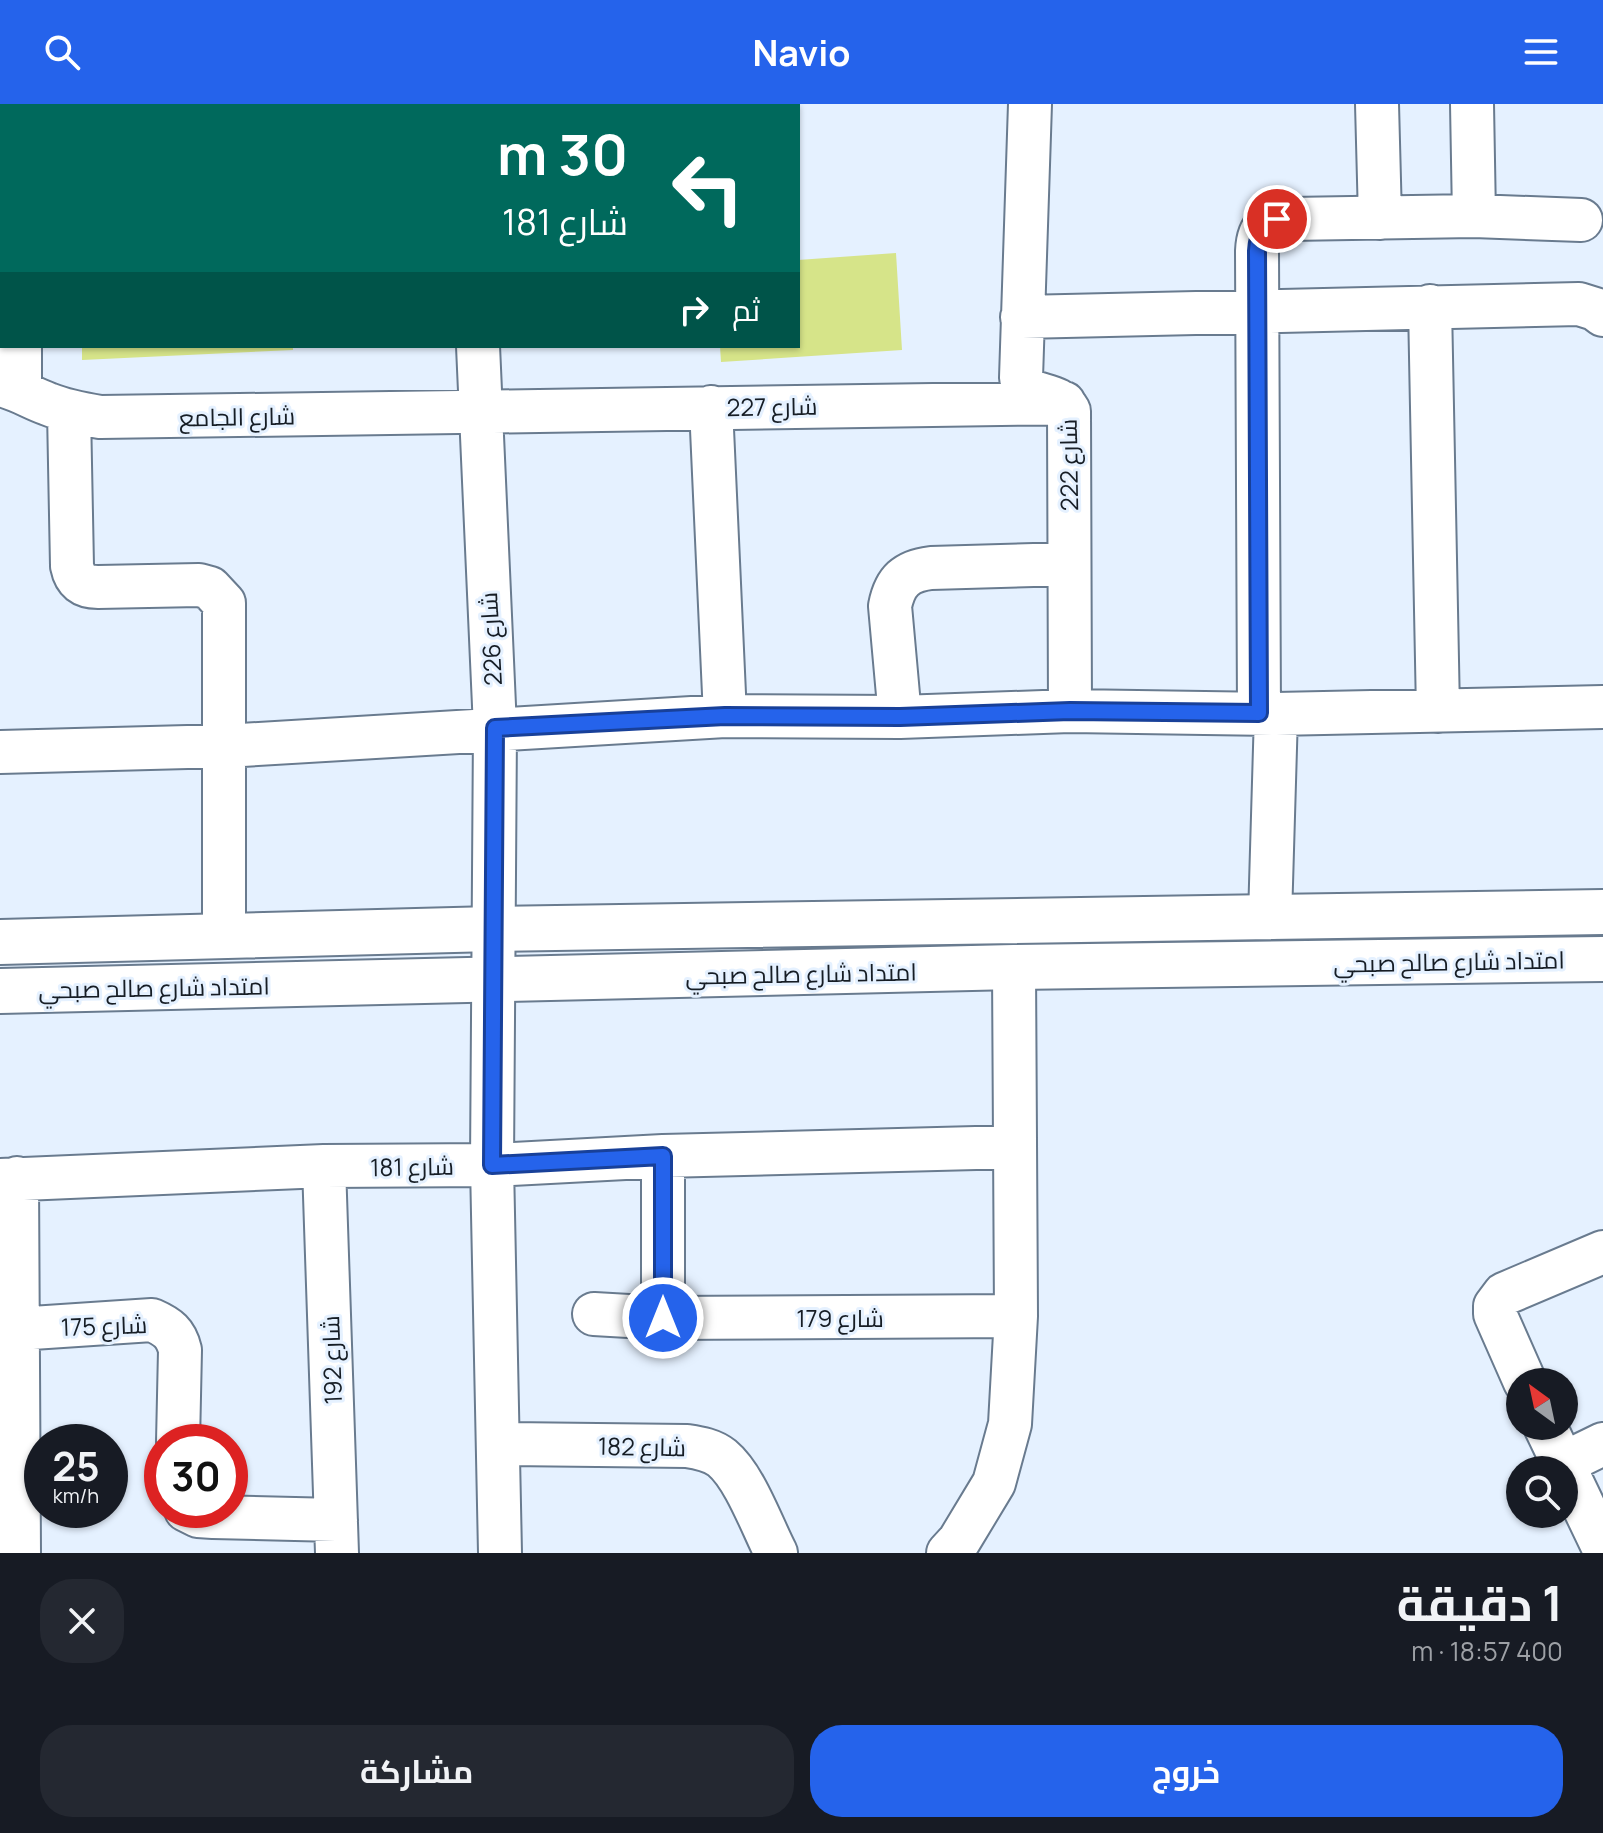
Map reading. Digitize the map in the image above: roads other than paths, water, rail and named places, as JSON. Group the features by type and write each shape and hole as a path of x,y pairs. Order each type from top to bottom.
{"street":[{"name":"شارع 222","path":"1030,104 1022,317 1023,384 1032,392 1064,403 1069,411 1070,711"},
{"path":"1377,104 1380,218"},
{"path":"1472,104 1474,216"},
{"path":"1270,918 1258,237 1265,226 1277,219 1474,216 1581,220"},
{"path":"1022,317 1579,304 1603,315"},
{"path":"1430,306 1438,711"},
{"path":"10,387 20,348"},
{"name":"شارع 226","path":"478,348 495,728 492,1165 500,1553"},
{"name":"شارع الجامع","path":"10,387 69,412 100,417 480,413"},
{"name":"شارع 227","path":"480,413 1064,403"},
{"path":"711,407 725,716"},
{"path":"69,412 74,575 88,587 199,585 219,594 224,603 224,935"},
{"path":"900,717 890,606 893,590 902,577 916,569 1069,564"},
{"path":"0,752 225,746 725,716 900,717 1070,711 1268,714 1603,707"},
{"name":"امتداد شارع صالح صبحي","path":"0,942 492,929 1603,912"},
{"name":"امتداد شارع صالح صبحي","path":"0,991 1014,967 1603,959"},
{"path":"948,1553 959,1541 994,1483 1010,1424 1016,1316 1014,967"},
{"name":"شارع 181","path":"9,1179 324,1166 492,1165 663,1156 1015,1147"},
{"path":"663,1156 663,1318"},
{"name":"شارع 192","path":"324,1166 337,1536"},
{"path":"9,1179 17,1329 19,1553"},
{"path":"1519,1368 1495,1314 1498,1299 1603,1252"},
{"name":"شارع 179","path":"594,1314 663,1318 1016,1316"},
{"name":"شارع 175","path":"17,1329 152,1320 166,1326 178,1340 180,1350 178,1424"},
{"name":"شارع 182","path":"498,1444 704,1448 720,1456 733,1468 776,1553"},
{"path":"1578,1456 1603,1444"},
{"path":"1578,1496 1603,1547"},
{"path":"248,1522 337,1536"}]}
